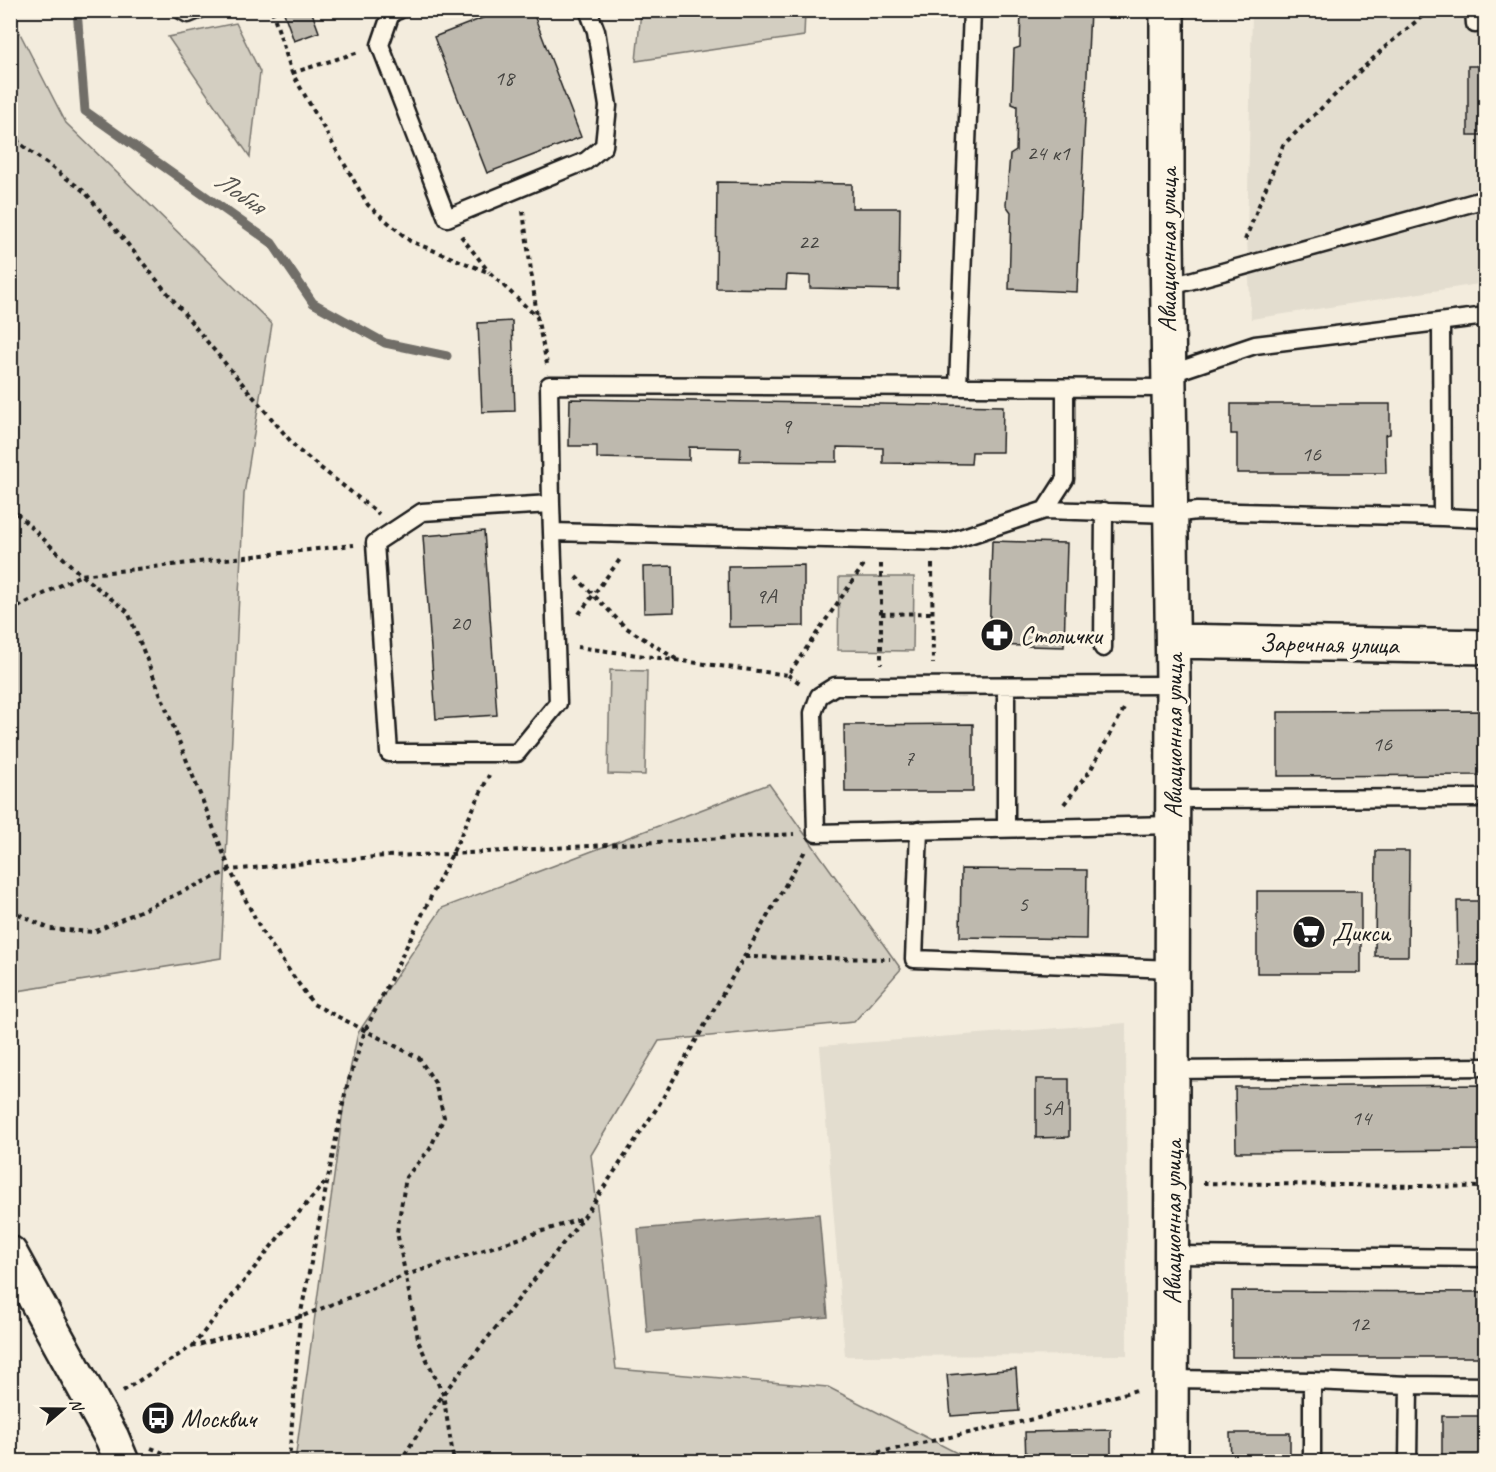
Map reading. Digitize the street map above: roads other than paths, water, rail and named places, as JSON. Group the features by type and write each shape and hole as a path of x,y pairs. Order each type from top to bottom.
{"street":[{"name":"Авиационная улица","path":"1167,10 1167,287 1173,641 1171,1461"},
{"name":"Заречная улица","path":"1173,641 1485,647"},
{"path":"10,1253 112,1438 134,1454"}],"lane":[{"path":"181,10 188,14 198,10"},
{"path":"399,10 391,14 380,45 447,218 586,161 604,146 608,106 596,31 588,10"},
{"path":"958,387 972,10"},
{"path":"1167,287 1485,199"},
{"path":"551,504 422,512 375,543 389,753 517,753 558,703 549,386 1065,388 1169,381 1255,345 1485,316"},
{"path":"1441,322 1442,517"},
{"path":"1045,510 1065,479 1065,388"},
{"path":"552,532 948,542 1045,510 1171,514 1197,511 1485,519"},
{"path":"1103,648 1104,512"},
{"path":"1173,685 835,686 819,696 813,713 816,832 1046,827 1172,812 1485,798"},
{"path":"1006,686 1006,828"},
{"path":"919,830 914,959 1173,969"},
{"path":"1172,1070 1485,1067"},
{"path":"1172,1255 1485,1258"},
{"path":"1172,1379 1485,1386"},
{"path":"1312,1381 1312,1461"},
{"path":"1408,1461 1409,1385"}],"waterway":[{"name":"Лобня","path":"77,10 85,111 272,243 313,303 385,343 447,356"}],"place":[{"name":"Столички","path":"997,635"},
{"name":"Дикси","path":"1309,932"},
{"name":"Москвич","path":"158,1418"}]}
